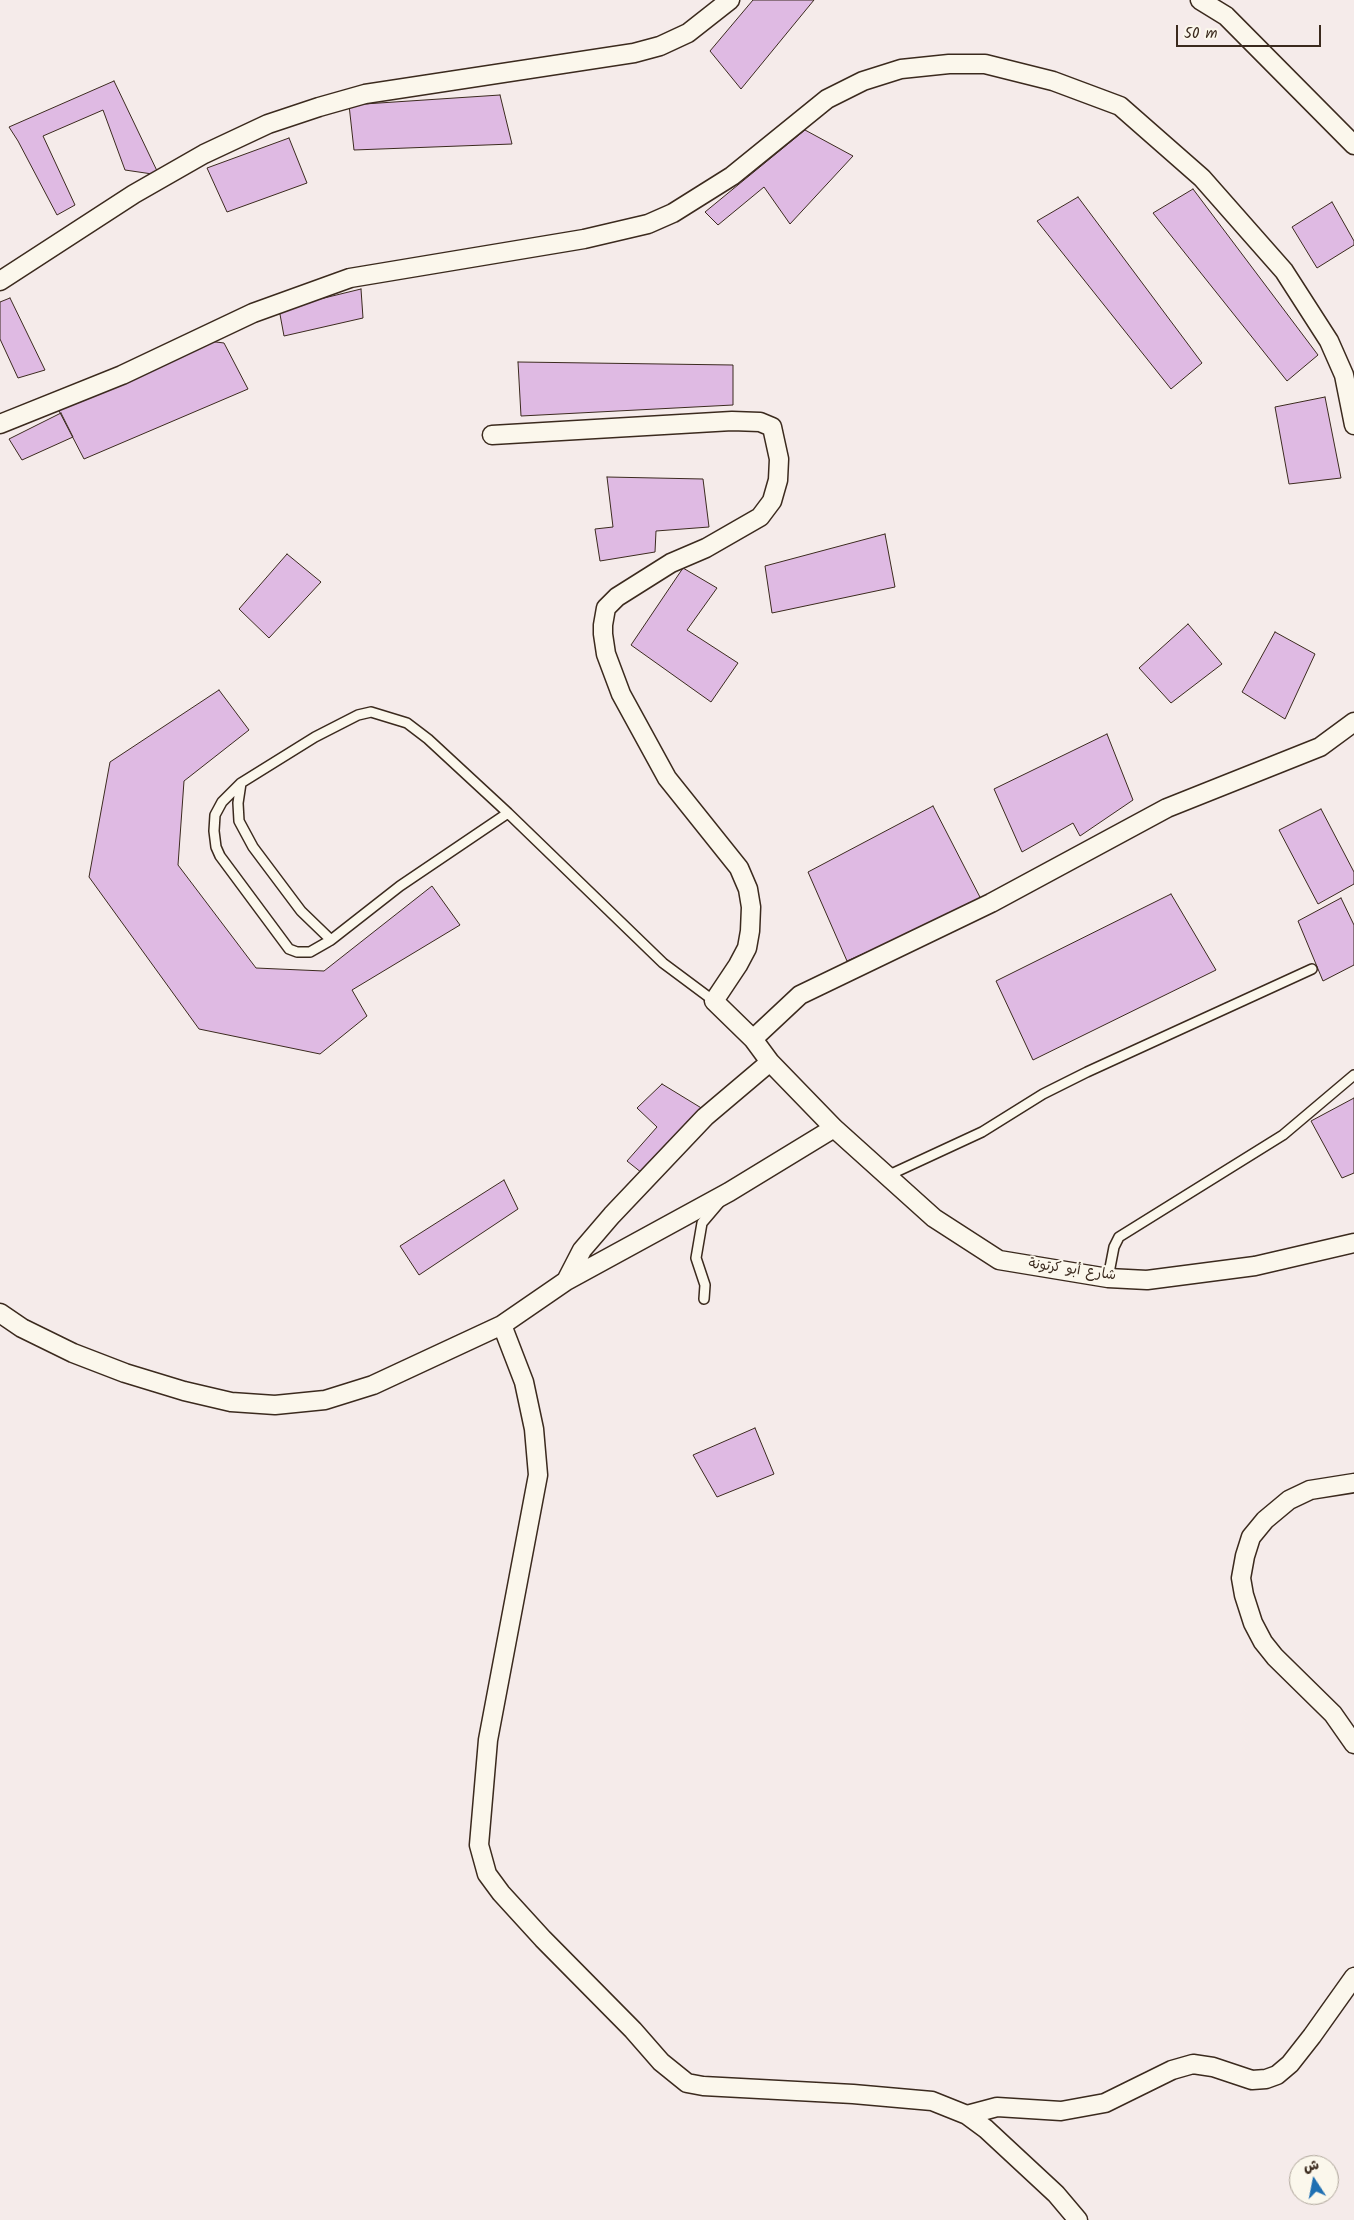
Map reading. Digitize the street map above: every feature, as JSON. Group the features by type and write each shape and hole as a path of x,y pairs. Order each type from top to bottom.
{"street":[{"path":"0,281 134,194 204,154 268,124 365,94 634,53 660,46 688,33 730,0"},
{"path":"1200,0 1226,16 1354,145"},
{"path":"0,424 122,375 253,313 350,278 584,239 648,224 680,209 732,176 827,99 863,81 901,69 949,64 985,64 1053,81 1120,106 1202,178 1284,271 1349,373 1354,426"},
{"path":"492,435 732,422 760,422 772,428 779,459 778,480 772,501 760,517 706,548 670,563 617,597 606,608 603,625 606,654 625,701 667,778 739,868 748,889 751,907 747,948 714,1001"},
{"path":"753,1039 800,995 991,903 1167,808 1320,746 1354,722"},
{"name":"شارع أبو كرتونة","path":"714,1001 753,1039 770,1062 834,1128 934,1218 999,1260 1108,1278 1147,1280 1254,1266 1354,1243"},
{"path":"566,1281 582,1250 612,1214 705,1117 770,1062"},
{"path":"0,1313 30,1332 73,1353 126,1373 231,1402 275,1405 326,1400 373,1385 502,1325 566,1281 729,1192 834,1128"},
{"path":"502,1325 524,1382 534,1429 538,1475 488,1740 479,1845 487,1874 501,1893 543,1939 633,2030 661,2062 687,2083 703,2086 853,2094 932,2102 967,2115 1022,2160 1056,2194 1078,2220"},
{"path":"1354,1482 1310,1490 1289,1500 1271,1514 1251,1537 1244,1556 1242,1578 1244,1595 1253,1624 1263,1642 1275,1658 1333,1714 1354,1744"},
{"path":"967,2115 997,2108 1061,2111 1106,2103 1172,2070 1193,2064 1213,2067 1252,2080 1266,2079 1277,2075 1290,2064 1354,1977"}],"lane":[{"path":"508,814 400,886 331,940 310,952 297,952 289,949 220,856 216,847 214,831 215,815 222,802 241,783 315,737 358,715 371,712 407,723 508,814 663,963 714,1001"},
{"path":"241,783 238,803 239,821 244,834 300,911 331,940"},
{"path":"887,1176 982,1132 1043,1094 1087,1072 1312,969"},
{"path":"1108,1278 1114,1247 1119,1237 1283,1135 1354,1075"},
{"path":"704,1299 705,1285 696,1258 702,1223 729,1192"}],"building":[{"path":"753,0 814,0 741,89 710,51"},
{"path":"114,81 159,175 125,170 103,110 43,136 75,205 57,215 9,127"},
{"path":"500,95 512,144 354,150 349,105"},
{"path":"805,130 853,156 790,224 764,187 718,225 705,212"},
{"path":"289,138 307,183 227,212 207,168"},
{"path":"1193,189 1318,355 1287,381 1153,213"},
{"path":"1078,197 1202,363 1171,389 1037,221"},
{"path":"1332,202 1354,241 1354,245 1317,268 1292,227"},
{"path":"361,289 363,318 284,336 279,309"},
{"path":"10,298 45,370 18,378 0,339 0,302"},
{"path":"208,341 224,343 248,389 84,459 57,407"},
{"path":"518,362 733,365 733,405 521,416"},
{"path":"1325,397 1341,478 1289,484 1275,407"},
{"path":"61,413 73,437 22,460 9,439"},
{"path":"607,477 703,479 709,527 656,531 655,552 600,561 595,529 613,527"},
{"path":"885,534 895,587 772,613 765,566"},
{"path":"287,554 321,582 269,638 239,609"},
{"path":"683,568 717,588 687,630 738,663 711,702 631,645"},
{"path":"1188,624 1222,664 1171,703 1139,668"},
{"path":"1275,632 1315,654 1285,719 1242,692"},
{"path":"219,690 249,730 184,781 178,865 256,968 324,971 432,886 460,925 352,990 367,1016 320,1054 199,1029 89,877 110,762"},
{"path":"1107,734 1133,800 1080,836 1073,823 1022,852 994,789"},
{"path":"933,806 982,901 847,961 808,872"},
{"path":"1321,809 1354,872 1354,884 1318,904 1279,830"},
{"path":"1171,894 1216,970 1033,1060 996,981"},
{"path":"1341,898 1354,925 1354,965 1323,981 1298,921"},
{"path":"662,1084 703,1109 642,1173 627,1161 657,1127 637,1108"},
{"path":"1354,1098 1354,1173 1342,1178 1311,1121"},
{"path":"504,1180 518,1209 419,1275 400,1246"},
{"path":"755,1428 774,1474 717,1497 693,1455"}]}
